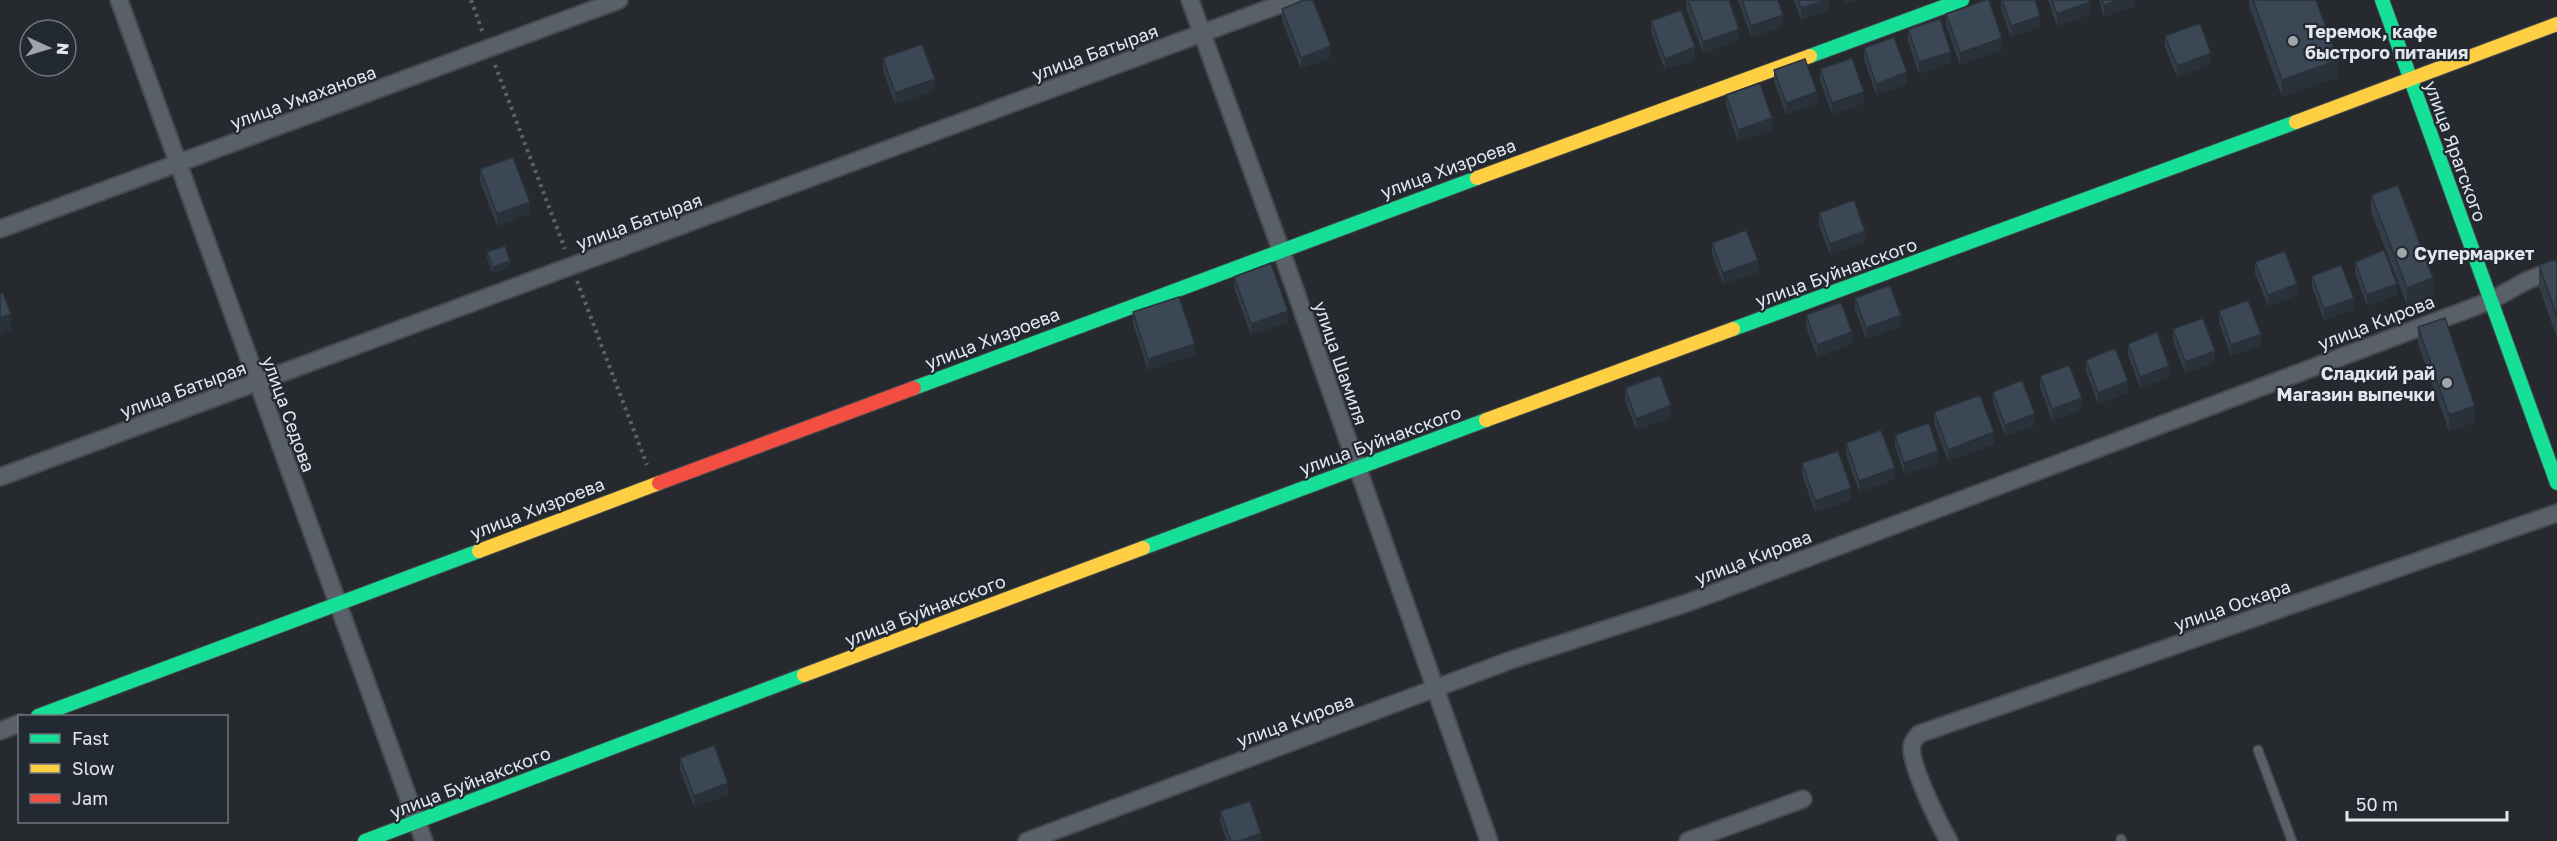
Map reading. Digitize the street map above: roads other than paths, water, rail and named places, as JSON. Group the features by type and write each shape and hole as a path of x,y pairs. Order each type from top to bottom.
{"street":[{"name":"улица Седова","path":"119,0 424,841"},
{"name":"улица Умаханова","path":"0,229 619,0"},
{"name":"улица Шамиля","path":"1190,0 1281,250 1489,841"},
{"name":"улица Батырая","path":"0,477 1292,0"},
{"name":"улица Хизроева","path":"43,715 1281,250 1962,0"},
{"name":"улица Ярагского","path":"2382,0 2557,483"},
{"name":"улица Буйнакского","path":"364,841 1357,467 2411,80 2557,24"},
{"name":"улица Кирова","path":"1027,841 1511,660 1690,602 2490,301 2528,280 2557,269"},
{"name":"улица Оскара","path":"1948,841 1930,807 1912,752 1913,742 1919,734 2557,513"},
{"path":"0,731 18,724"},
{"path":"1688,841 1803,799"}],"lane":[{"path":"2258,750 2292,841"}],"place":[{"name":"Теремок, кафе быстрого питания","path":"2293,41"},
{"name":"Супермаркет","path":"2402,253"},
{"name":"Сладкий рай Магазин выпечки","path":"2447,383"}]}
